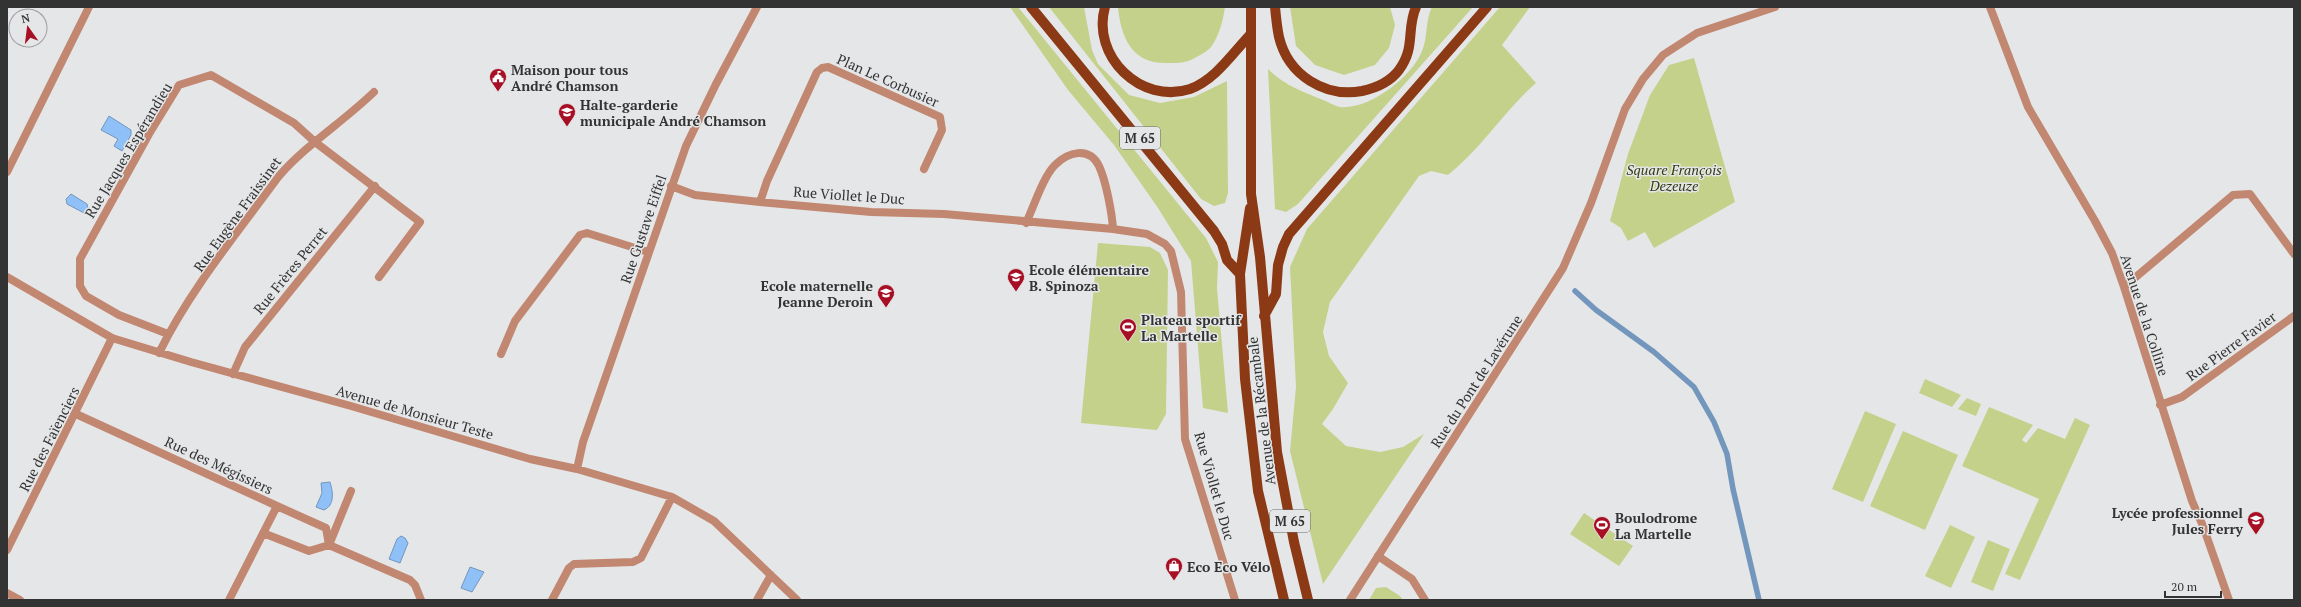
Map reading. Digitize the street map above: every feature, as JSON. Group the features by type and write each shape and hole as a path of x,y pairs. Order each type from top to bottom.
{"main road":[{"name":"M 65","path":"1031,7 1214,231 1222,244 1227,260 1240,274"},
{"path":"1105,7 1103,14 1105,42 1115,64 1131,80 1149,89 1169,92 1189,89 1212,77 1250,35"},
{"name":"Avenue de la Récambale","path":"1251,7 1251,194 1260,257 1277,452 1294,542 1308,600"},
{"path":"1275,7 1279,38 1287,56 1308,81 1325,90 1356,92 1373,89 1388,81 1398,72 1406,59 1411,44 1412,10"},
{"path":"1264,316 1276,294 1278,265 1283,247 1289,234 1487,7"},
{"name":"Avenue de la Récambale","path":"1251,194 1240,274 1245,379 1258,492 1284,600"}],"street":[{"path":"7,172 89,7"},
{"name":"Rue Gustave Eiffel","path":"576,469 583,442 686,146 716,84 757,7"},
{"name":"Rue du Pont de Lavérune","path":"1350,600 1533,318 1563,268 1579,234 1631,98 1643,79 1663,55 1697,33 1711,27 1775,7"},
{"name":"Avenue de la Colline","path":"1990,7 2028,106 2096,221 2112,253 2192,501 2203,526 2230,600"},
{"name":"Plan Le Corbusier","path":"760,202 766,181 813,80 822,68 828,67 940,117 942,130 924,170"},
{"name":"Rue Jacques Espérandieu","path":"168,334 119,315 86,296 80,286 78,268 80,259 129,169 180,85 211,75 294,123 315,142 420,222 379,277"},
{"name":"Rue Eugène Fraissinet","path":"159,353 168,334 192,296 292,160 374,92"},
{"path":"1026,223 1054,166 1066,156 1077,152 1090,156 1099,166 1111,210 1113,229"},
{"name":"Rue Frères Perret","path":"233,374 245,347 374,186"},
{"name":"Rue Viollet le Duc","path":"672,186 695,195 760,202 871,212 944,214 1026,223 1113,229 1147,234 1165,244 1171,251 1181,292 1185,439 1235,600"},
{"path":"2124,287 2233,195 2250,194 2294,254"},
{"path":"501,354 515,321 580,235 587,233 648,252"},
{"name":"Avenue de Monsieur Teste","path":"7,277 112,338 233,374 352,406 530,459 576,469 672,497 714,521 797,600"},
{"name":"Rue Pierre Favier","path":"2160,405 2182,397 2294,316"},
{"name":"Rue des Faïenciers","path":"7,550 76,414 112,338"},
{"name":"Rue des Mégissiers","path":"76,414 277,506 229,600"},
{"path":"329,544 351,491"},
{"path":"552,600 569,568 574,564 633,562 641,558 672,497"},
{"path":"277,506 326,528 329,544"},
{"path":"263,533 309,551 329,544 410,580 415,585 421,600"},
{"path":"1378,556 1412,579 1426,600"},
{"path":"757,600 772,575"},
{"path":"7,593 20,600"}],"green space":[{"path":"1010,7 1018,7 1206,238 1218,262 1217,288 1228,413 1203,408 1191,261 1158,208 1114,145 1068,90"},
{"path":"1049,7 1084,7 1092,50 1098,64 1129,95 1160,103 1194,97 1227,81 1228,193 1225,203 1214,206 1201,199"},
{"path":"1118,7 1225,7 1222,23 1214,43 1209,49 1190,60 1169,63 1146,60 1131,48 1122,30"},
{"path":"1290,7 1390,7 1395,25 1389,48 1375,65 1344,75 1315,65 1296,46"},
{"path":"1432,7 1473,7 1298,204 1286,212 1275,209 1268,69 1287,84 1336,106 1351,107 1364,103 1388,90 1409,71 1417,61 1424,46 1428,18"},
{"path":"1500,7 1530,7 1502,45 1536,83 1524,94 1472,153 1448,175 1431,171 1419,176 1330,302 1323,332 1329,356 1348,383 1333,409 1322,424 1346,446 1380,452 1403,447 1424,434 1323,584 1290,451 1296,387 1290,267 1307,229"},
{"name":"Square François Dezeuze","path":"1694,58 1735,202 1654,248 1645,232 1628,241 1621,228 1610,221 1628,154 1650,95 1669,65"},
{"name":"Plateau sportif La Martelle","path":"1098,243 1150,247 1160,253 1168,270 1166,414 1157,430 1081,423"},
{"path":"1925,379 1961,395 1952,407 1919,393"},
{"path":"1967,398 1981,404 1976,416 1958,409"},
{"path":"1989,407 2033,425 2022,440 2026,443 2038,428 2065,439 2075,418 2090,425 2020,580 2005,574 2039,499 1962,466"},
{"path":"1865,411 1896,424 1863,502 1832,489"},
{"path":"1903,431 1958,455 1925,530 1870,506"},
{"name":"Boulodrome La Martelle","path":"1584,513 1633,546 1619,566 1570,534"},
{"path":"1950,525 1975,537 1951,588 1925,576"},
{"path":"1988,540 2010,549 1993,591 1971,582"},
{"path":"1386,587 1400,596 1403,600 1369,600 1376,588"}],"water":[{"path":"109,116 131,130 131,135 122,151 114,146 118,139 101,130"},
{"path":"71,194 87,204 88,208 84,213 67,204 66,199"},
{"path":"330,482 332,502 328,508 324,510 316,507 322,493 321,483"},
{"path":"401,536 405,538 408,543 400,563 389,559 397,539"},
{"path":"470,567 484,572 472,592 461,588"}],"waterway":[{"path":"1575,291 1596,310 1654,352 1694,387 1714,422 1727,454 1733,489 1759,600"}],"place":[{"name":"Maison pour tous André Chamson","path":"498,92"},
{"name":"Halte-garderie municipale André Chamson","path":"567,127"},
{"name":"Ecole élémentaire B. Spinoza","path":"1016,292"},
{"name":"Ecole maternelle Jeanne Deroin","path":"886,308"},
{"name":"Plateau sportif La Martelle","path":"1128,342"},
{"name":"Lycée professionnel Jules Ferry","path":"2256,535"},
{"name":"Boulodrome La Martelle","path":"1602,540"},
{"name":"Eco Eco Vélo","path":"1174,581"}]}
